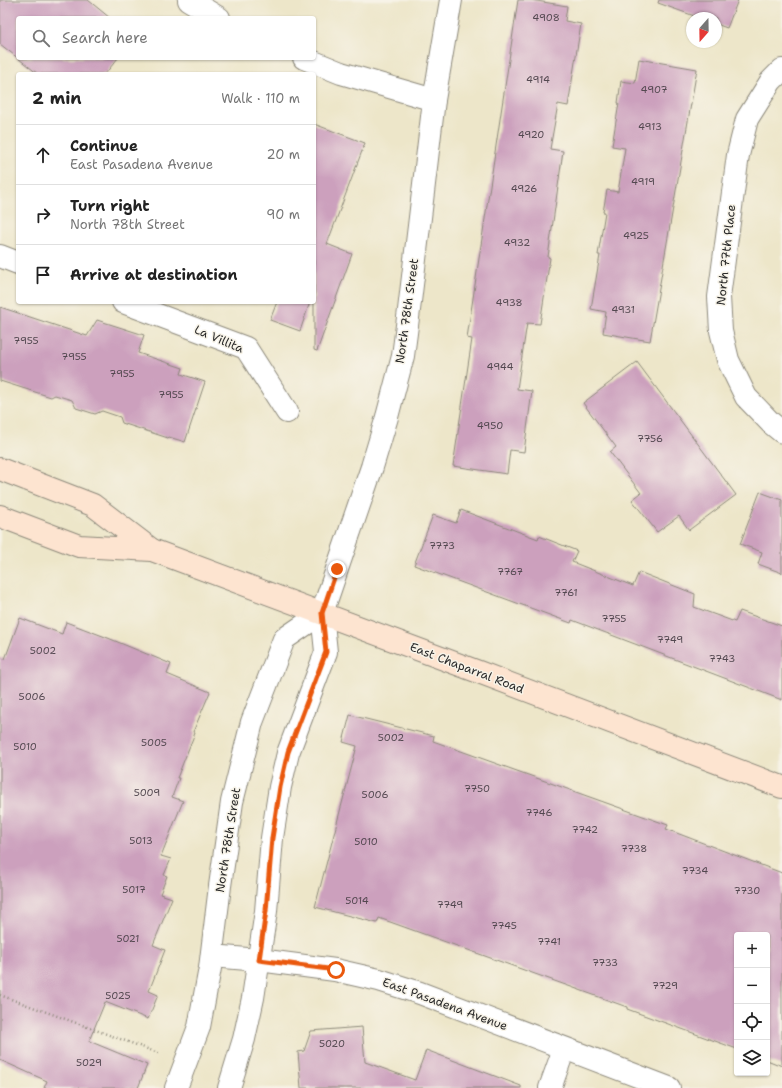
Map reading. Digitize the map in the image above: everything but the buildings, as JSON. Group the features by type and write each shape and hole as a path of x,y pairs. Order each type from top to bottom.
{"main road":[{"name":"East Chaparral Road","path":"0,470 93,506 152,550 782,787"},
{"name":"East Chaparral Road","path":"0,516 79,546 152,550"}],"street":[{"path":"189,0 216,16"},
{"name":"North 78th Street","path":"229,1088 233,1078 253,998 266,911 272,838 280,787 288,752 326,652 322,613 372,467 403,356 434,100 451,0"},
{"path":"309,60 341,73 434,100"},
{"name":"North 77th Place","path":"782,70 771,81 747,119 738,155 720,297 721,331 728,360 746,397 771,423 782,432"},
{"path":"0,256 16,262"},
{"name":"La Villita","path":"128,304 246,348 287,412"},
{"name":"North 78th Street","path":"176,1088 199,1027 212,956 232,802 252,722 284,639 322,613"},
{"name":"East Pasadena Avenue","path":"212,956 259,960 336,970 379,980 420,993 669,1088"},
{"path":"550,1088 564,1049"}],"path":[{"path":"0,995 163,1054"}],"route":[{"path":"336,970 259,960 266,911 272,838 280,787 288,752 326,652 322,613 337,569"}]}
